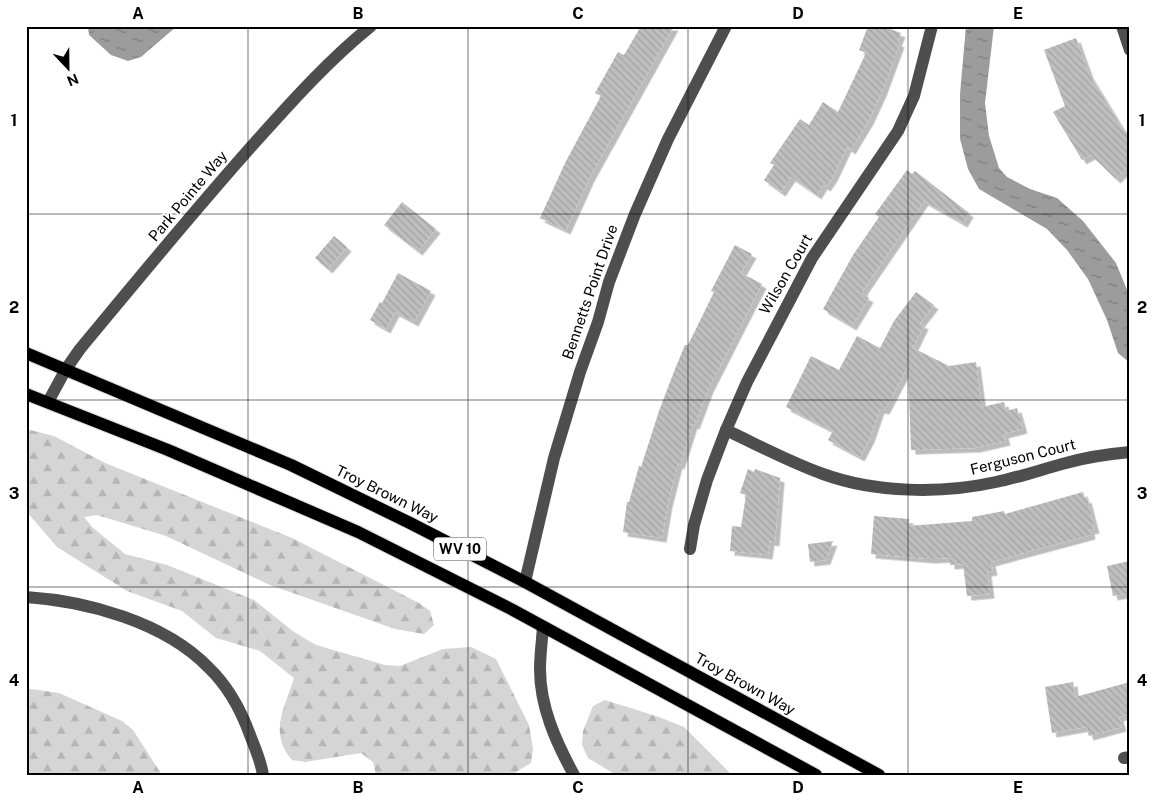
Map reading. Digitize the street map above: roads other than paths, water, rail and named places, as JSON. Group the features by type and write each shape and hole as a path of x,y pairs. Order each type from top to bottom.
{"main road":[{"name":"Troy Brown Way","path":"26,353 291,465 410,523 525,582 879,775"},
{"name":"WV 10","path":"26,394 168,450 358,532 543,626 816,775"}],"street":[{"name":"Park Pointe Way","path":"48,402 66,369 80,349 221,180 312,80 351,42 371,26"},
{"name":"Bennetts Point Drive","path":"525,582 556,449 610,282 635,214 668,138 726,26"},
{"name":"Wilson Court","path":"690,549 700,500 726,430 747,382 812,258 898,131 914,96 932,26"},
{"path":"1122,26 1130,50"},
{"name":"Ferguson Court","path":"726,430 825,475 876,486 918,490 948,490 973,487 1015,478 1068,462 1130,452"},
{"path":"26,597 76,603 107,611 154,630 189,651 208,666 235,702 255,747 263,775"},
{"path":"543,626 540,670 542,699 546,717 574,775"}],"water":[{"path":"88,26 177,26 141,57 128,61 111,55 89,35"},
{"path":"966,26 994,26 985,103 989,136 999,168 1007,177 1030,189 1057,198 1083,221 1116,263 1130,297 1130,363 1118,353 1107,320 1088,279 1067,250 1047,229 979,189 968,169 960,139 960,94"}]}
